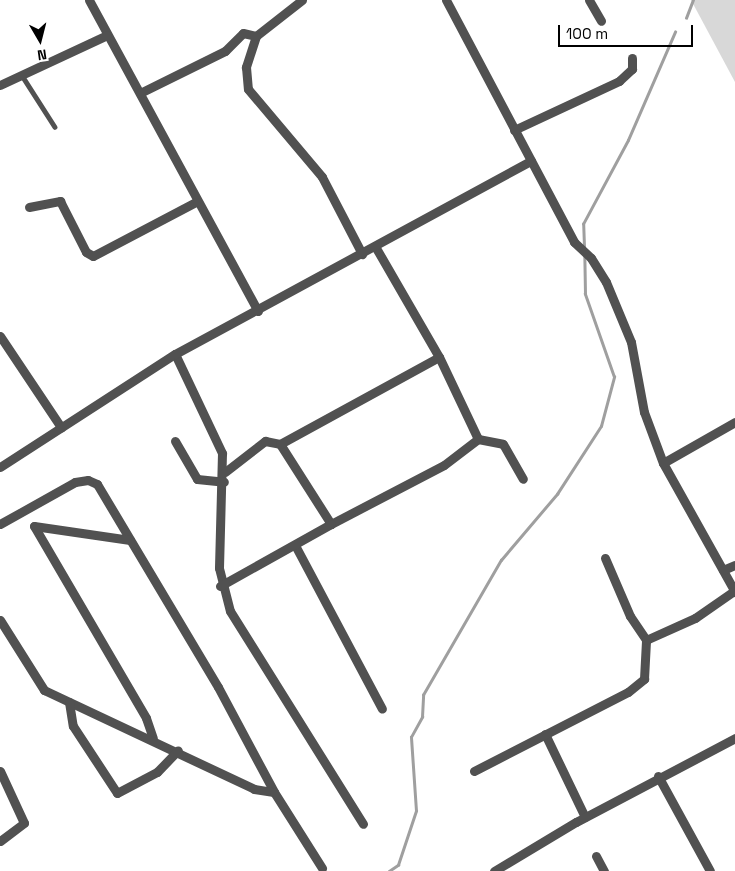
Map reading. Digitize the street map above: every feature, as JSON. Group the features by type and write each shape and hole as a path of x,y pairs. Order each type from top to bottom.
{"street":[{"path":"89,0 140,93 196,202 258,311"},
{"path":"302,0 256,36 246,67 248,89 322,177 362,254"},
{"path":"446,0 574,242 591,258 606,282 631,342 644,412 663,463 735,592 695,618 646,640"},
{"path":"589,0 601,21"},
{"path":"140,93 225,51 243,33 256,36"},
{"path":"0,85 23,77 107,35"},
{"path":"514,130 619,81 632,69 632,58"},
{"path":"0,467 174,354 258,311 531,161"},
{"path":"29,207 60,201 86,252 93,256 196,202"},
{"path":"375,246 439,357 478,440"},
{"path":"0,336 61,427"},
{"path":"174,354 213,428 225,472 220,586 244,635 363,824"},
{"path":"225,472 265,441 280,444 439,357"},
{"path":"663,463 735,422"},
{"path":"220,586 296,547 331,524 444,465 478,440 503,444 523,479"},
{"path":"175,441 196,479 224,482"},
{"path":"280,444 331,524"},
{"path":"0,524 23,510 88,480 96,484 274,792 322,868"},
{"path":"23,510 146,718 153,738"},
{"path":"34,526 130,540"},
{"path":"296,547 382,709"},
{"path":"474,771 644,680 646,640 630,616 605,558"},
{"path":"723,570 735,564"},
{"path":"0,620 34,678 44,690 153,738 254,789 274,792"},
{"path":"69,702 73,726 117,793 157,772 178,750"},
{"path":"546,734 585,817"},
{"path":"494,871 658,776 735,738"},
{"path":"0,772 24,823 0,841"},
{"path":"658,776 710,871"},
{"path":"596,856 604,871"}],"lane":[{"path":"23,77 55,127"}],"shaded area":[{"path":"691,0 735,0 735,82"}],"waterway":[{"path":"686,18 693,0"},
{"path":"584,247 583,224 628,140 675,32"},
{"path":"389,871 398,865 416,811 411,737 422,717 423,695 501,560 557,494 601,426 614,377 585,294 584,255"}]}
